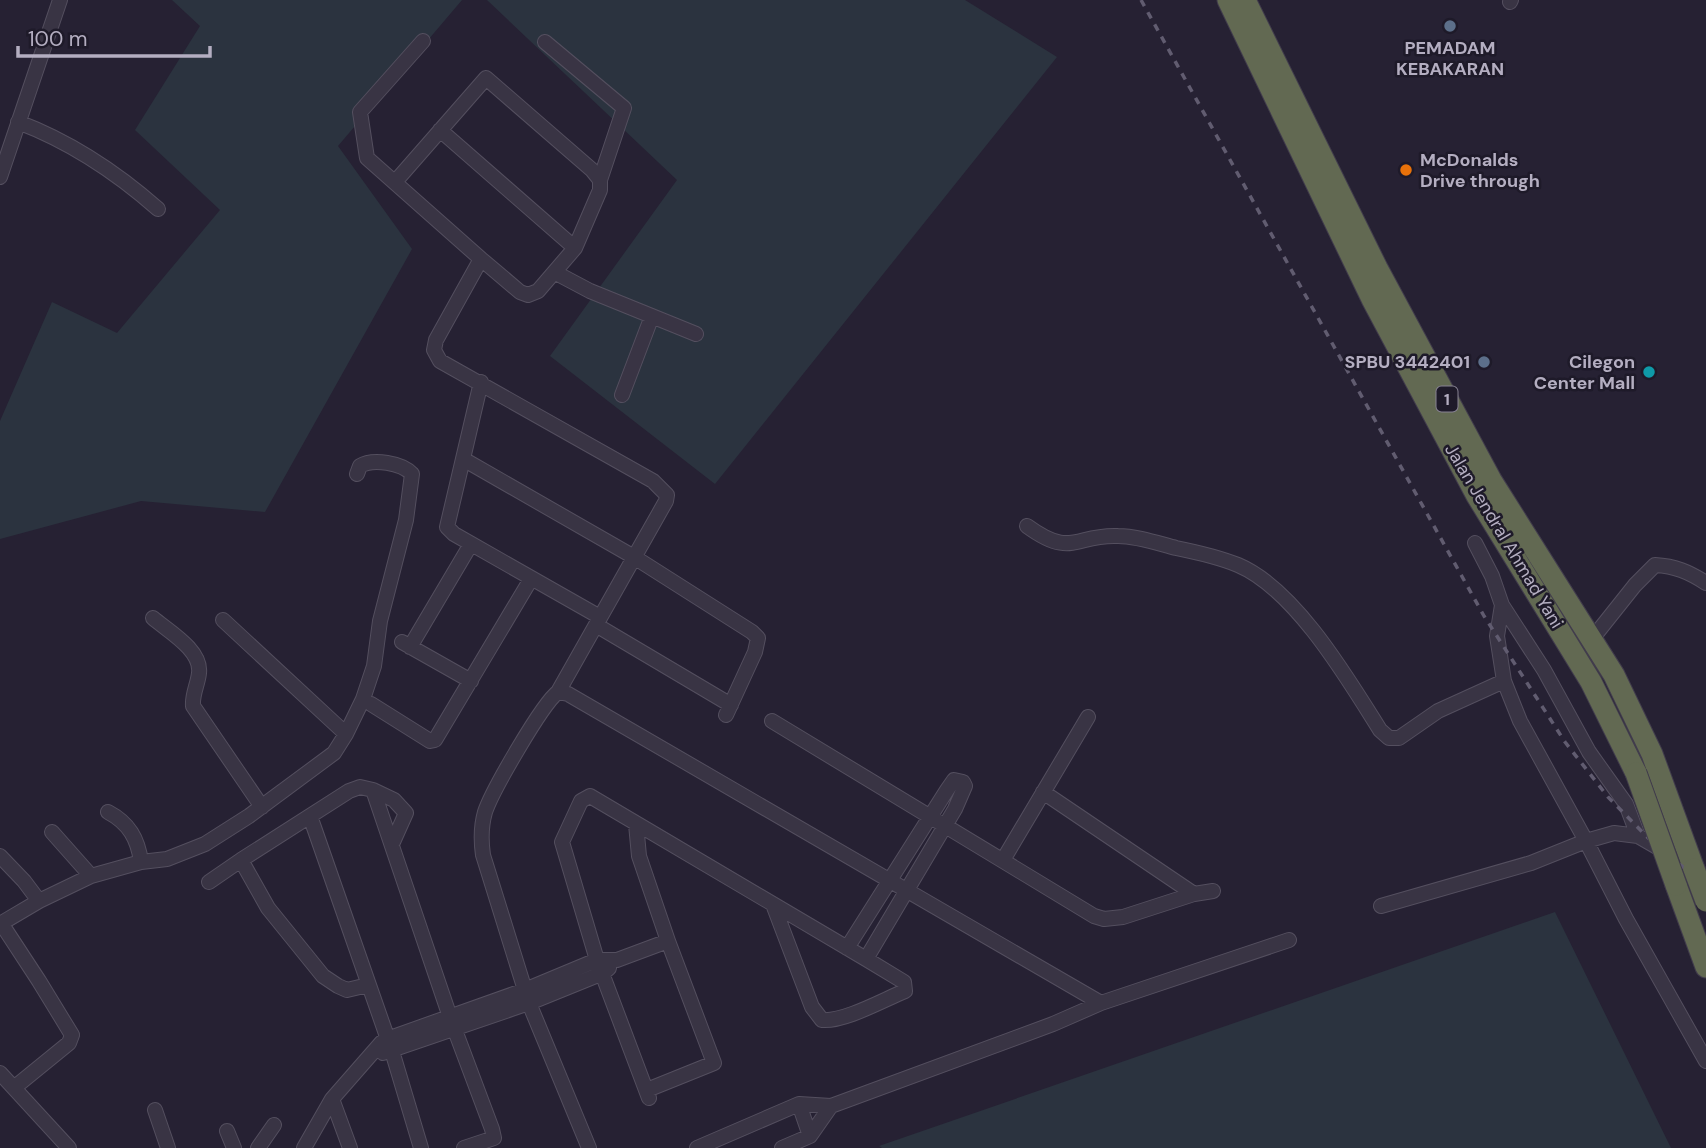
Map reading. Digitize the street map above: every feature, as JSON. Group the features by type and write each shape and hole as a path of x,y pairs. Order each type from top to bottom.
{"highway":[{"name":"Jalan Jendral Ahmad Yani","path":"1228,0 1366,286 1405,360 1477,496 1591,682 1636,773 1706,967"},
{"name":"Jalan Jendral Ahmad Yani","path":"1245,0 1377,268 1453,411 1491,480 1592,639 1636,717 1706,901"}],"street":[{"path":"0,177 60,0"},
{"path":"423,41 360,112 367,158 481,259 520,292 528,295 538,291 575,248 600,190 600,180 624,108 545,42"},
{"path":"395,182 486,78 592,170 600,180"},
{"path":"18,122 50,134 90,157 127,182 158,209"},
{"path":"440,130 575,248"},
{"path":"481,259 436,340 434,350 440,361 663,488 667,495 558,692 546,704 498,786 485,813 481,837 483,855 527,997 589,1148"},
{"path":"556,273 590,291 696,334"},
{"path":"622,395 652,316"},
{"path":"463,459 634,557 752,632 758,638 755,652 728,710 598,621 447,527 481,382"},
{"path":"15,1087 69,1043 72,1035 0,924 39,901 91,876 141,862 167,859 205,844 262,807 334,753 346,734 363,699 374,666 380,621 406,520 412,474 407,468 370,462 360,466 357,474"},
{"path":"1027,526 1039,535 1063,544 1118,536 1186,550 1240,566 1282,597 1323,641 1380,730 1389,738 1399,738 1438,711 1504,681"},
{"path":"1475,542 1492,576 1502,605 1544,670 1589,752 1626,804 1638,836"},
{"path":"471,544 406,644 471,681"},
{"path":"1592,639 1635,585 1655,565 1671,566 1689,572 1706,583"},
{"path":"371,704 430,741 435,740 531,579"},
{"path":"1502,605 1497,636 1504,681 1520,721 1706,1061"},
{"path":"153,618 195,654 200,671 193,706 262,807"},
{"path":"222,620 346,734"},
{"path":"558,692 568,694 1101,1003"},
{"path":"1003,860 1088,717"},
{"path":"772,721 946,824 1087,912 1104,919 1123,917 1194,894 1213,891"},
{"path":"847,948 954,780 963,782 965,786 961,796 946,824 866,959"},
{"path":"209,882 349,791 360,787 394,800 406,813 393,842"},
{"path":"373,790 393,842 452,1023 496,1142 464,1148"},
{"path":"1043,792 1194,894"},
{"path":"636,824 639,856 714,1063 648,1094 600,967 562,842 581,801 587,796 636,824 904,982 905,991 841,1017 822,1020 812,1007 774,907"},
{"path":"108,812 133,834 139,846 141,862"},
{"path":"310,816 390,1045 421,1148"},
{"path":"52,832 91,876"},
{"path":"1381,906 1531,863 1614,833 1638,836 1706,875"},
{"path":"0,856 39,901"},
{"path":"241,860 268,908 323,976 347,990 368,985"},
{"path":"697,1148 799,1104 831,1107 1053,1024 1101,1003 1289,940"},
{"path":"304,1148 346,1080 375,1052 527,997 668,941"},
{"path":"0,1073 69,1148"},
{"path":"332,1099 350,1148"},
{"path":"799,1104 810,1136"},
{"path":"782,1148 810,1136 831,1107"},
{"path":"155,1110 169,1148"},
{"path":"258,1148 275,1125"},
{"path":"227,1131 234,1148"}],"shaded area":[{"path":"172,0 462,0 338,146 412,249 265,512 141,501 0,539 0,421 52,302 117,333 220,210 135,130 200,26"},
{"path":"487,0 965,0 1057,57 715,484 550,356 677,180"},
{"path":"1555,912 1671,1148 879,1146"}],"railway":[{"path":"1141,0 1484,616 1565,742 1608,797 1659,849 1706,884"}],"place":[{"name":"PEMADAM KEBAKARAN","path":"1450,26"},
{"name":"McDonalds Drive through","path":"1406,170"},
{"name":"SPBU 3442401","path":"1484,362"},
{"name":"Cilegon Center Mall","path":"1649,372"}]}
